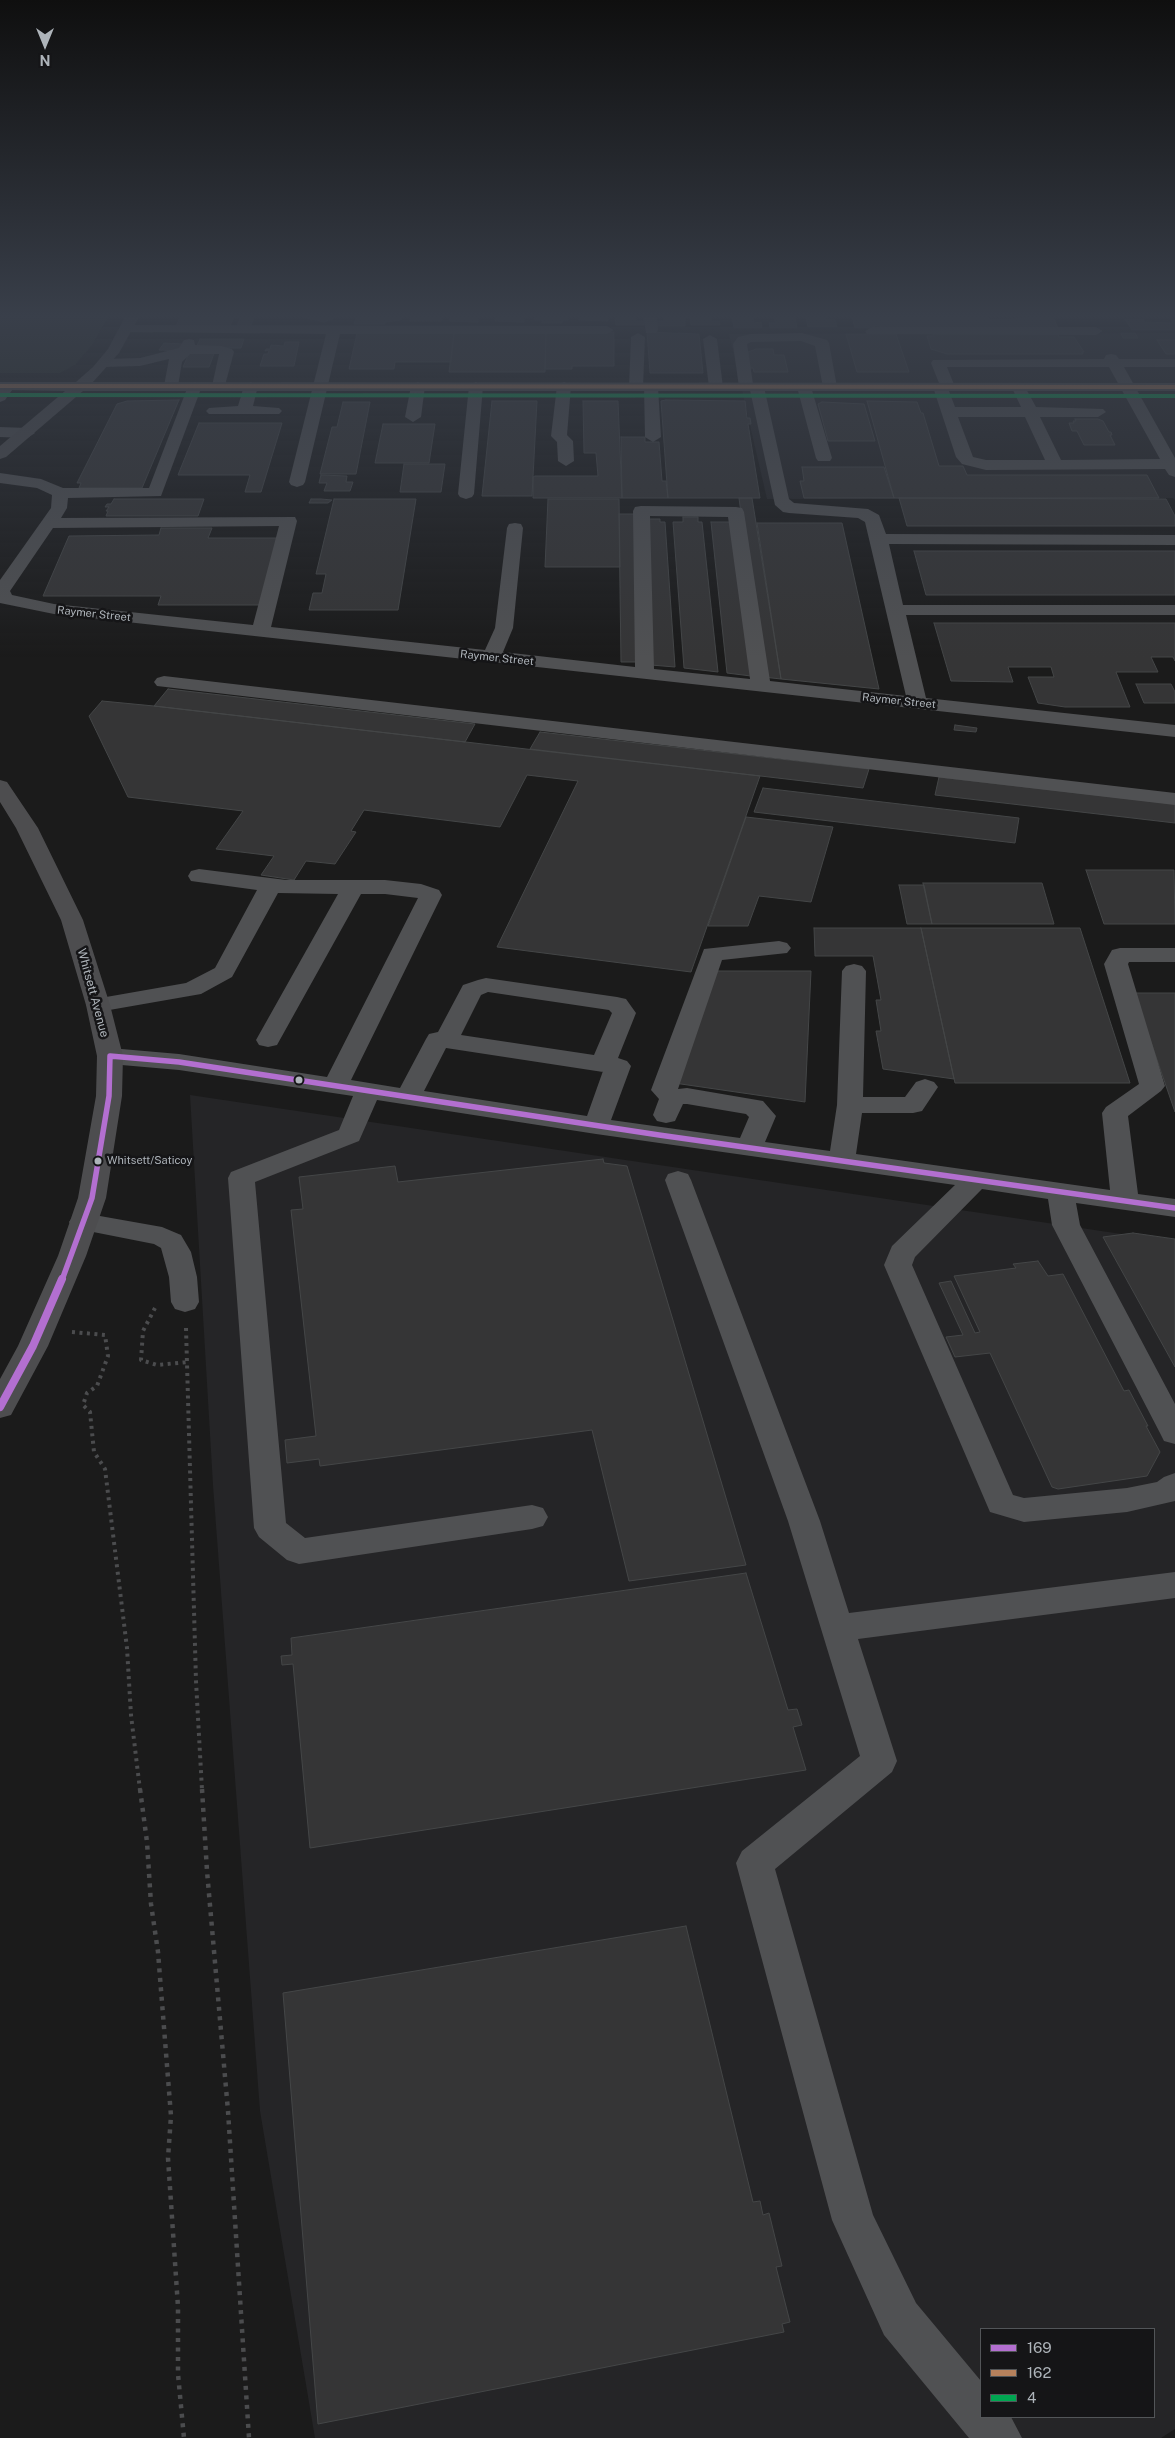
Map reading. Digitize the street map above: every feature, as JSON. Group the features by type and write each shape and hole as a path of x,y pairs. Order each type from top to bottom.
{"main road":[{"path":"0,454 30,431"},
{"name":"Whitsett Avenue","path":"0,786 27,828 72,920 98,1005 110,1056 109,1096 92,1198 72,1256 33,1346 0,1407"}],"street":[{"path":"0,478 40,484 60,494 155,493 178,431"},
{"path":"297,482 309,431"},
{"path":"466,494 472,431"},
{"path":"560,431 559,436 565,441 566,461"},
{"path":"652,431 653,437"},
{"path":"763,431 782,501 789,508 862,513 873,518 917,703"},
{"path":"816,431 824,458"},
{"path":"955,431 964,457 968,462 986,465 1055,464 1173,468"},
{"path":"1039,431 1055,464"},
{"path":"1152,431 1173,468"},
{"path":"0,432 27,433"},
{"name":"Raymer Street","path":"60,494 59,508 1,591 6,599 54,610 1175,731"},
{"path":"645,674 641,511 736,512 762,686"},
{"path":"49,523 289,522 261,632"},
{"path":"490,657 496,649 504,628 515,528"},
{"path":"879,539 1175,540"},
{"path":"895,610 1175,610"},
{"path":"164,682 1175,799"},
{"path":"199,876 271,885 385,887 431,895 335,1086"},
{"path":"98,1005 194,988 224,972 271,885"},
{"path":"268,1040 352,887"},
{"path":"672,1098 664,1090 712,954 779,948"},
{"path":"1126,1201 1114,1114 1152,1086 1116,964 1120,955 1175,955"},
{"path":"842,1161 850,1105 854,972"},
{"path":"446,1040 471,990 486,985 617,1004 624,1013 603,1064"},
{"path":"408,1097 438,1038 618,1066 596,1126"},
{"path":"110,1056 179,1062 596,1126 1175,1208"},
{"path":"850,1105 913,1105 925,1087"},
{"path":"368,1091 350,1135 241,1178 270,1528 299,1551 532,1517"},
{"path":"672,1098 688,1096 754,1107 763,1116 749,1148"},
{"path":"659,1135 672,1098"},
{"path":"678,1180 800,1512 879,1761 754,1863 853,2220 900,2319 980,2415"},
{"path":"976,1180 902,1253 898,1265 1001,1502 1024,1510 1127,1500 1166,1492 1175,1485"},
{"path":"1060,1192 1066,1225 1175,1433"},
{"path":"83,1222 162,1236 171,1242 177,1252 183,1277 185,1302"},
{"path":"837,1628 1175,1585"},
{"path":"982,2418 999,2438"}],"path":[{"path":"185,1302 197,1701 207,1871 228,2112 249,2438"},
{"path":"40,1328 105,1335 108,1356 97,1386 87,1393 83,1405 90,1412 94,1452 105,1469 127,1648 131,1716 147,1842 151,1904 158,1952 171,2116 168,2158 177,2297 178,2374 184,2438"},
{"path":"143,1331 141,1360 158,1365 187,1362"}],"shaded area":[{"path":"751,431 1175,431 1175,500 1173,498 767,499"},
{"path":"190,1095 1175,1242 1175,2429 1161,2438 315,2438 260,2111 213,1485"}],"building":[{"path":"103,431 166,431 142,488 79,488 81,483 77,483"},
{"path":"196,431 280,431 261,492 245,492 250,475 178,475"},
{"path":"331,431 364,431 356,474 320,474"},
{"path":"382,431 434,431 429,463 375,463"},
{"path":"489,431 535,431 532,496 482,496"},
{"path":"584,431 619,431 622,498 533,498 533,477 535,476 598,476 596,453 584,453"},
{"path":"663,431 749,431 760,498 668,498"},
{"path":"825,431 872,431 875,441 828,441"},
{"path":"875,431 928,431 939,466 963,466 967,475 1147,475 1159,498 894,498"},
{"path":"1072,431 1108,431 1111,432 1112,435 1110,435 1115,445 1084,445 1077,431"},
{"path":"621,437 645,437 645,442 659,442 662,481 666,481 668,498 622,498"},
{"path":"404,464 445,464 441,492 400,492"},
{"path":"802,467 884,467 894,498 804,498 800,481 804,481"},
{"path":"321,475 347,476 346,482 353,482 350,491 324,491 327,483 319,483"},
{"path":"739,498 752,498 781,679 763,677"},
{"path":"899,498 1166,499 1175,516 1175,526 907,526"},
{"path":"114,499 204,499 198,516 106,516 108,511 106,511 109,507 105,507 107,504 111,504"},
{"path":"311,499 332,500 328,503 309,503"},
{"path":"334,499 416,499 398,610 309,610 313,593 322,593 326,574 316,574"},
{"path":"548,499 619,499 620,567 545,567"},
{"path":"619,514 634,514 638,662 621,662"},
{"path":"683,517 698,517 698,522 702,522 718,672 684,668 673,522 683,522"},
{"path":"649,519 660,519 660,522 665,522 675,667 651,665"},
{"path":"711,522 731,522 751,676 727,673"},
{"path":"757,523 842,523 879,689 781,679"},
{"path":"161,528 212,528 208,538 281,538 259,605 158,605 161,596 43,596 69,536 159,535"},
{"path":"914,551 1175,551 1175,595 926,595"},
{"path":"934,623 1175,623 1175,661 1173,657 1151,657 1158,672 1116,672 1130,707 1065,707 1038,703 1028,677 1054,677 1051,667 1008,667 1013,682 951,681"},
{"path":"1136,684 1171,684 1175,692 1175,703 1144,703"},
{"path":"168,689 475,724 465,742 154,706"},
{"path":"102,701 760,776 691,972 497,947 578,781 527,775 500,827 364,810 351,831 356,832 335,864 306,861 294,880 261,875 274,856 216,849 243,811 128,797 89,716"},
{"path":"955,725 977,728 976,732 954,730"},
{"path":"540,732 869,769 863,788 530,749"},
{"path":"939,777 1175,804 1175,823 935,795"},
{"path":"763,788 1019,818 1015,843 754,812"},
{"path":"746,817 833,827 811,902 759,896 748,926 708,926"},
{"path":"1086,870 1174,870 1175,924 1104,924"},
{"path":"923,883 1042,883 1054,924 932,924"},
{"path":"899,885 924,885 932,924 907,924"},
{"path":"814,928 921,928 954,1079 883,1069 876,1031 881,1031 876,1000 881,1000 873,956 815,956"},
{"path":"921,928 1080,928 1130,1083 955,1083"},
{"path":"712,971 811,971 805,1102 674,1083"},
{"path":"1134,993 1175,993 1175,1112"},
{"path":"603,1159 604,1163 627,1166 746,1565 629,1581 592,1430 320,1466 319,1459 287,1463 285,1440 316,1436 291,1210 303,1209 299,1177 395,1166 398,1182"},
{"path":"1133,1233 1175,1239 1175,1367 1103,1237"},
{"path":"1038,1261 1048,1276 1063,1274 1124,1391 1129,1390 1148,1426 1146,1426 1160,1452 1147,1476 1058,1489 1052,1487 990,1353 955,1357 946,1337 963,1335 939,1283 951,1281 975,1333 980,1332 954,1276 1016,1268 1013,1264"},
{"path":"746,1573 788,1710 797,1709 802,1725 793,1727 806,1770 310,1848 293,1664 282,1665 281,1656 292,1655 291,1638"},
{"path":"686,1926 753,2202 760,2201 763,2215 769,2213 782,2266 776,2267 790,2322 782,2324 784,2332 318,2424 283,1993"}],"transit line":[{"name":"169","path":"0,1407 33,1346 72,1256 92,1198 109,1096 110,1056 179,1062 659,1135 1175,1208"}],"place":[{"name":"Whitsett/Saticoy","path":"98,1161"}]}
